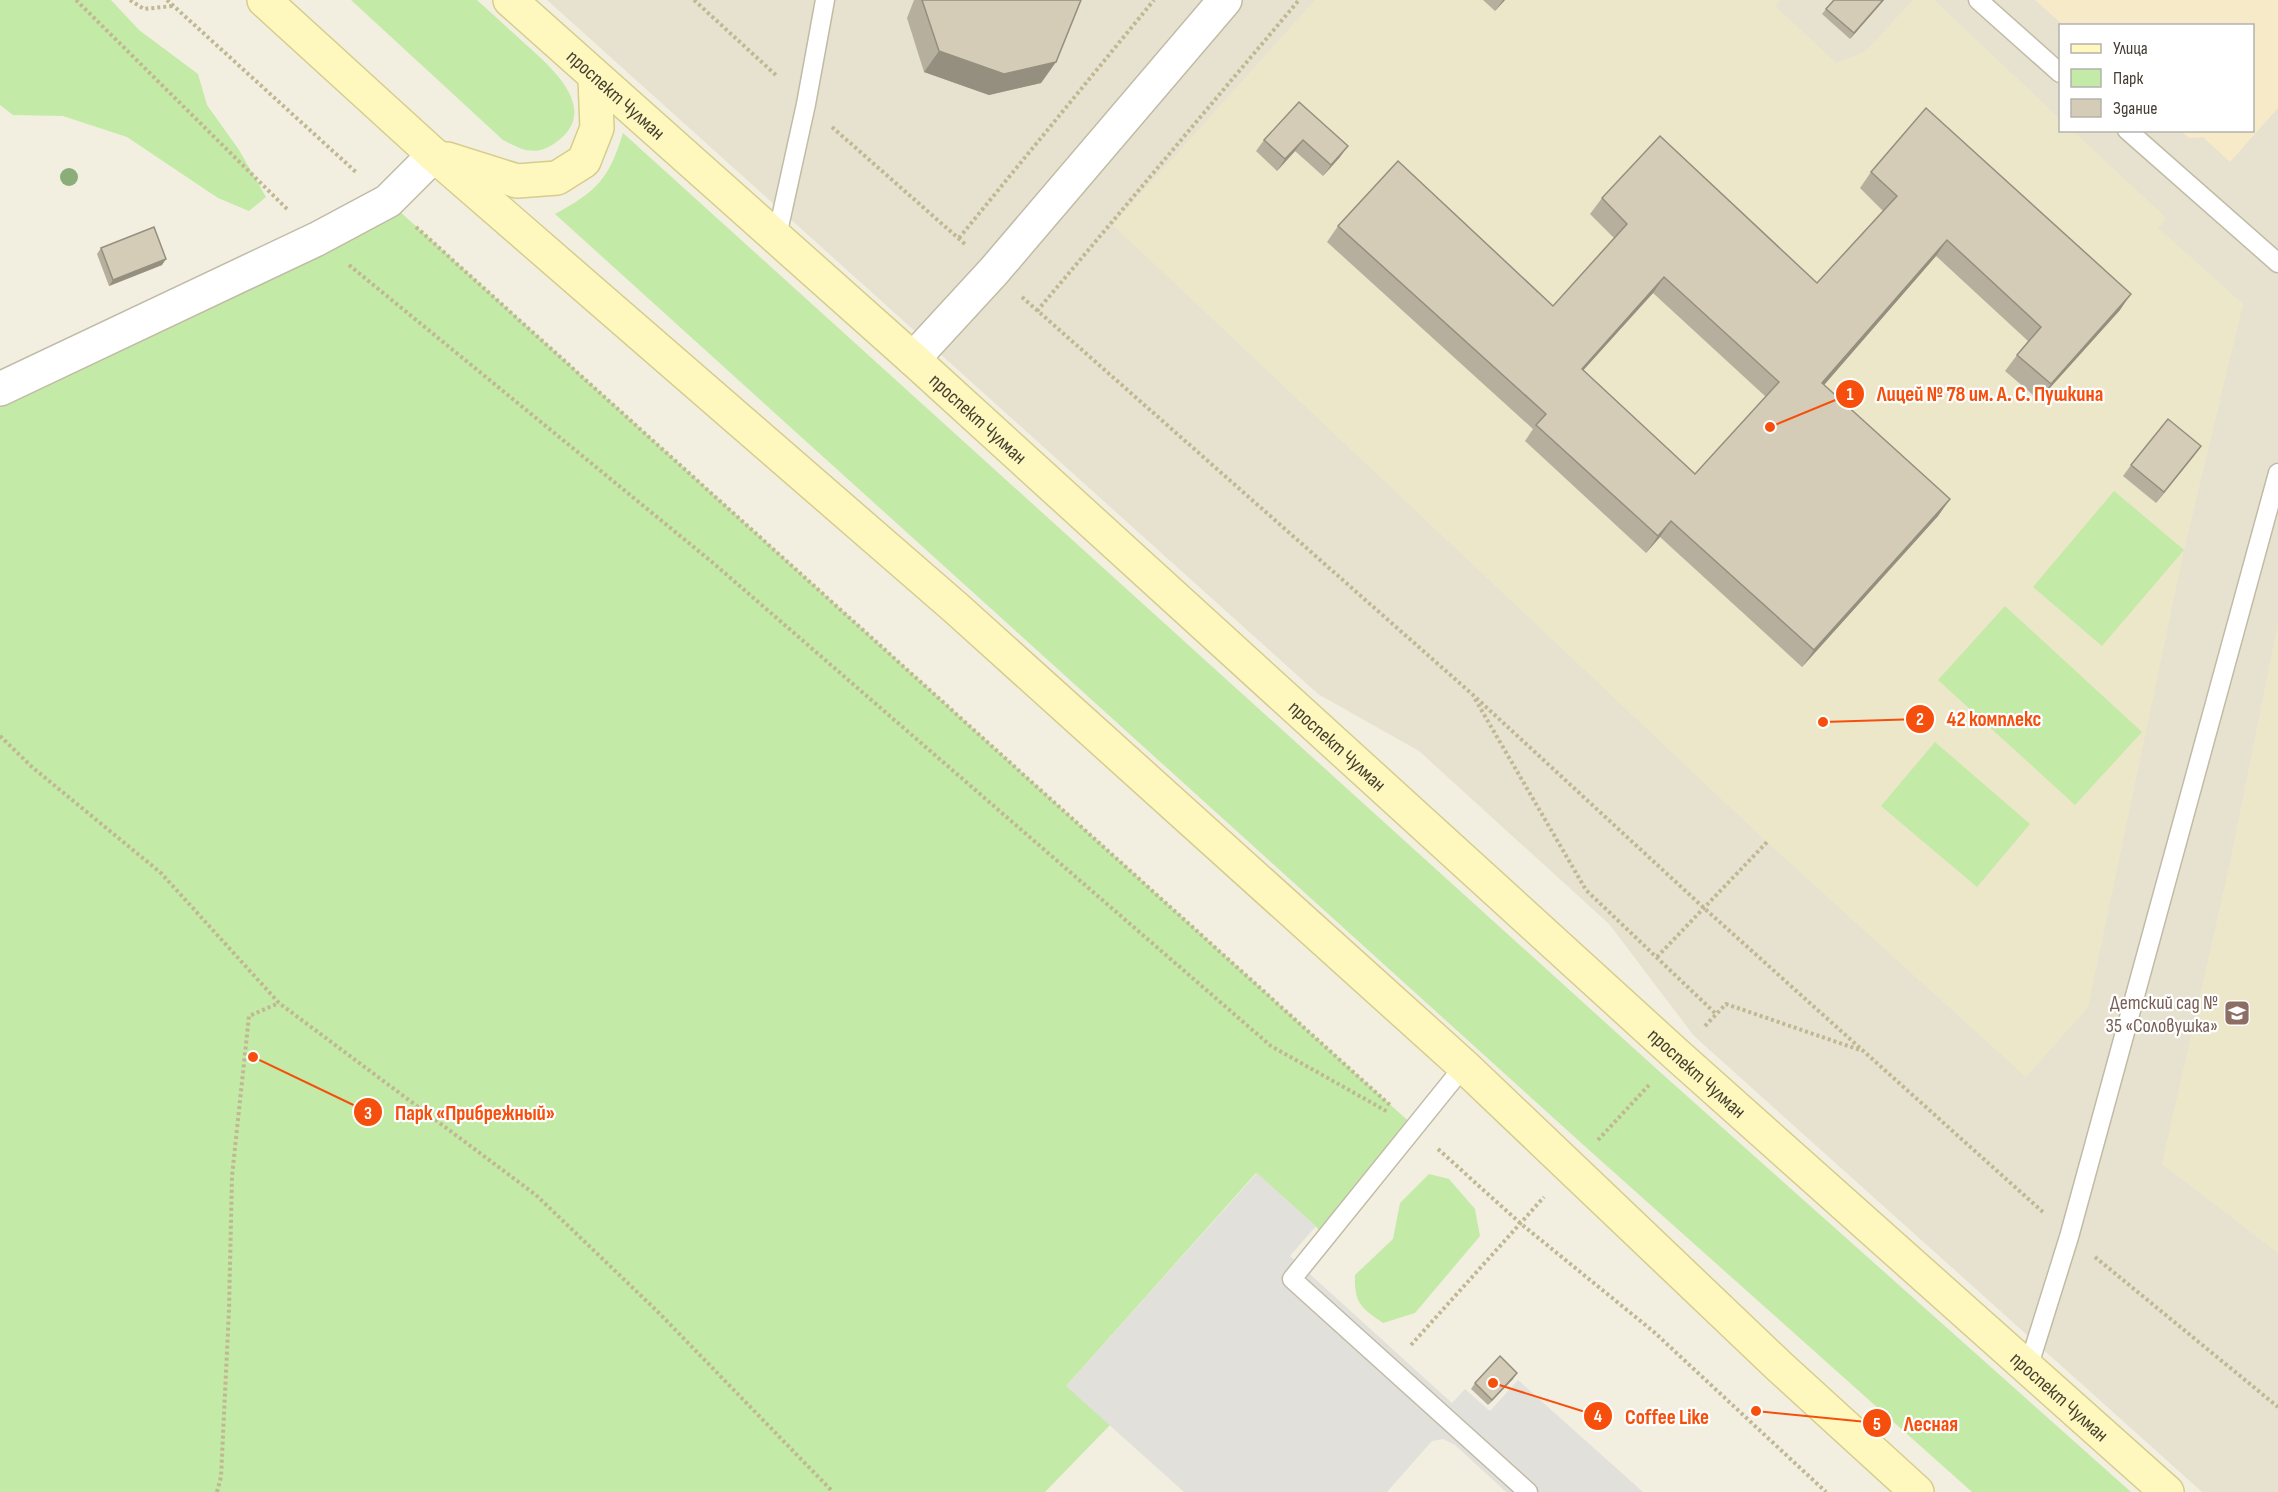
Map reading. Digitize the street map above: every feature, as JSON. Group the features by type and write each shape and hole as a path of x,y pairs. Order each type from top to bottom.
{"main road":[{"path":"264,0 434,155 956,608 1464,1066 1780,1367 1917,1492"},
{"name":"проспект Чулман","path":"510,0 777,236 1677,1055 2167,1492"},
{"path":"434,155 517,181 557,178 584,161 597,128 596,78"}],"street":[{"path":"913,359 994,271 1225,0"},
{"path":"0,389 316,239 388,201 434,155"}],"lane":[{"path":"777,236 806,104 825,0"},
{"path":"1978,0 2059,71"},
{"path":"2129,132 2278,263"},
{"path":"2028,1368 2069,1237 2278,472"},
{"path":"1464,1066 1292,1279 1528,1492"}],"path":[{"path":"76,0 316,239 712,562 1271,1046 1415,1127"},
{"path":"130,0 144,9 172,6"},
{"path":"167,0 1520,1223 1654,1332 1826,1492"},
{"path":"694,0 806,104 1037,311 1472,694 1704,908 2069,1237 2278,1407"},
{"path":"958,238 1154,0"},
{"path":"1037,311 1299,0"},
{"path":"1472,694 1586,890 1716,1014"},
{"path":"0,736 32,767 161,873 279,1004 536,1195 658,1312 833,1492"},
{"path":"1657,957 1767,842"},
{"path":"217,1492 221,1477 228,1334 232,1176 249,1016 279,1004"},
{"path":"1701,1029 1726,1004 1863,1051"},
{"path":"1597,1141 1652,1081"},
{"path":"1391,1368 1548,1193"}],"shaded area":[{"path":"547,0 2278,0 2278,1492 2202,1492 1694,1036 1609,924 1419,751 1318,694"},
{"path":"1315,0 1780,0 1775,6 1836,63 1866,51 1913,0 1934,0 2059,118 2059,132 2074,132 2166,218 2158,228 2243,304 2184,550 2088,1007 2026,1077 1767,842 1113,225"},
{"path":"2035,0 2278,0 2278,108 2230,162 2203,137 2189,138 2182,132 2254,132 2254,24 2062,24"},
{"name":"Детский сад № 35 «Соловушка»","path":"2278,623 2278,1253 2162,1164 2230,863"},
{"path":"1257,1173 1316,1226 1290,1256 1452,1403 1465,1389 1490,1411 1518,1380 1643,1492 1506,1492 1455,1445 1443,1439 1432,1441 1387,1492 1184,1492 1066,1386"}],"green space":[{"path":"0,0 111,0 139,30 198,74 207,105 239,150 266,197 249,211 218,198 127,137 63,116 13,115 0,105"},
{"path":"351,0 477,0 546,63 567,89 573,103 574,117 569,130 555,143 535,151 523,149 503,140"},
{"path":"623,133 1660,1072 2131,1492 1972,1492 1589,1150 555,214 581,198 600,182 612,162"},
{"path":"388,201 1415,1127 1326,1236 1256,1173 1067,1385 1110,1425 1045,1492 0,1492 0,392"},
{"path":"2114,491 2184,550 2102,646 2033,587"},
{"path":"2005,606 2142,732 2075,805 1938,680"},
{"path":"1935,742 2030,824 1977,887 1881,806"},
{"path":"1429,1174 1449,1179 1475,1209 1480,1236 1415,1313 1383,1323 1360,1304 1356,1292 1355,1275 1393,1239 1400,1203"}],"building":[{"path":"922,0 1081,0 1056,62 1004,74 939,51"},
{"path":"1834,0 1883,0 1854,33 1826,9"},
{"path":"1299,102 1348,146 1331,165 1303,140 1285,159 1264,140"},
{"path":"1926,108 2131,294 2051,384 2017,355 2041,327 1947,240 1822,383 1950,499 1814,650 1671,521 1658,536 1536,425 1546,414 1338,226 1398,161 1553,306 1627,224 1602,198 1660,136 1817,283 1897,196 1871,172","holes":["1664,277 1779,382 1695,474 1582,369"]},
{"path":"154,227 166,259 113,280 101,248"},
{"path":"2168,419 2201,446 2164,492 2131,465"},
{"path":"1500,1356 1517,1373 1492,1400 1475,1383"}],"place":[{"name":"Лицей № 78 им. А. С. Пушкина","path":"1770,427"},
{"name":"42 комплекс","path":"1823,722"},
{"name":"Детский сад № 35 «Соловушка»","path":"2237,1013"},
{"name":"Парк «Прибрежный»","path":"253,1057"},
{"name":"Coffee Like","path":"1493,1383"},
{"name":"Лесная","path":"1756,1411"}]}
